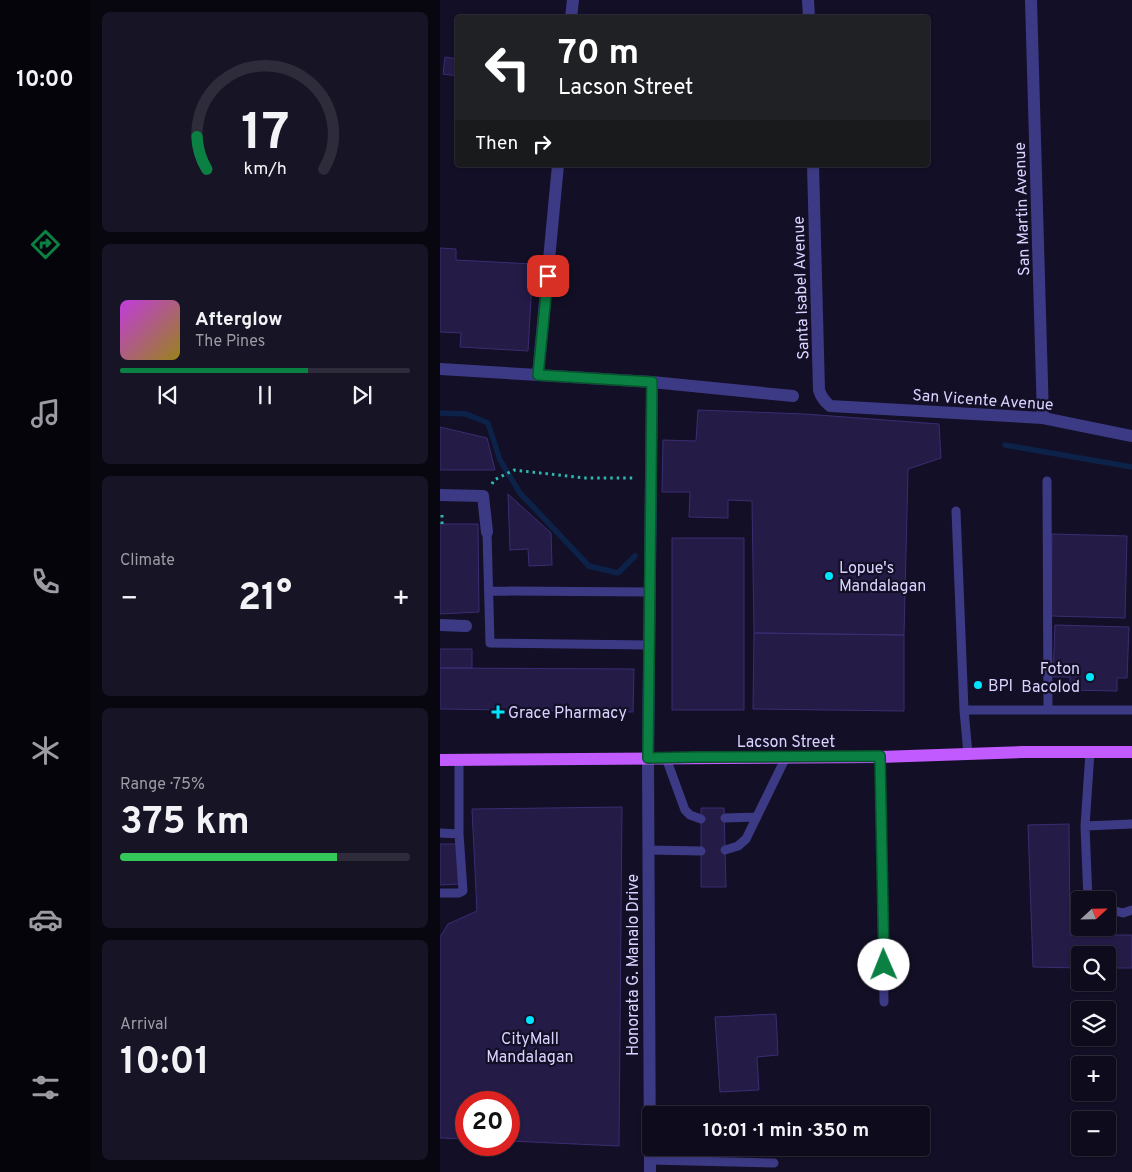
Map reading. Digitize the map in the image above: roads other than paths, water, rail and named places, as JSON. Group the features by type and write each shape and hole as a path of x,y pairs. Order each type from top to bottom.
{"main road":[{"name":"Lacson Street","path":"440,760 786,758 1132,752"}],"street":[{"path":"571,15 573,0"},
{"path":"808,0 808,15"},
{"name":"San Martin Avenue","path":"1031,0 1043,418"},
{"path":"538,375 558,167"},
{"name":"Santa Isabel Avenue","path":"813,167 819,390 822,400 830,406"},
{"path":"440,369 652,382 793,396"},
{"name":"Honorata G. Manalo Drive","path":"650,1166 648,758 652,382"},
{"name":"San Vicente Avenue","path":"830,406 1043,418 1132,436"},
{"path":"440,495 483,496 487,532"},
{"path":"440,625 466,626"}],"lane":[{"path":"1046,482 1048,710"},
{"path":"956,512 964,710 968,754"},
{"path":"487,532 490,643 649,645"},
{"path":"489,591 649,592"},
{"path":"964,710 1132,710"},
{"path":"1088,891 1086,826 1090,752"},
{"path":"880,756 884,1002"},
{"path":"666,758 685,810 690,815 701,819"},
{"path":"725,850 738,846 746,840 786,758"},
{"path":"440,893 459,893 463,891 459,834 460,760"},
{"path":"725,818 757,817"},
{"path":"1086,826 1132,824"},
{"path":"440,833 459,834"},
{"path":"648,850 701,851"},
{"path":"1116,911 1123,912 1132,910"},
{"path":"650,1166 774,1162"}],"waterway":[{"path":"440,413 466,414 488,423 500,460 520,493 589,566 618,573 635,556"},
{"path":"1005,445 1132,467"}],"place":[{"name":"Lopue's Mandalagan","path":"829,576"},
{"name":"Foton Bacolod","path":"1090,677"},
{"name":"BPI","path":"978,685"},
{"name":"Grace Pharmacy","path":"498,712"},
{"name":"CityMall Mandalagan","path":"530,1020"}]}
